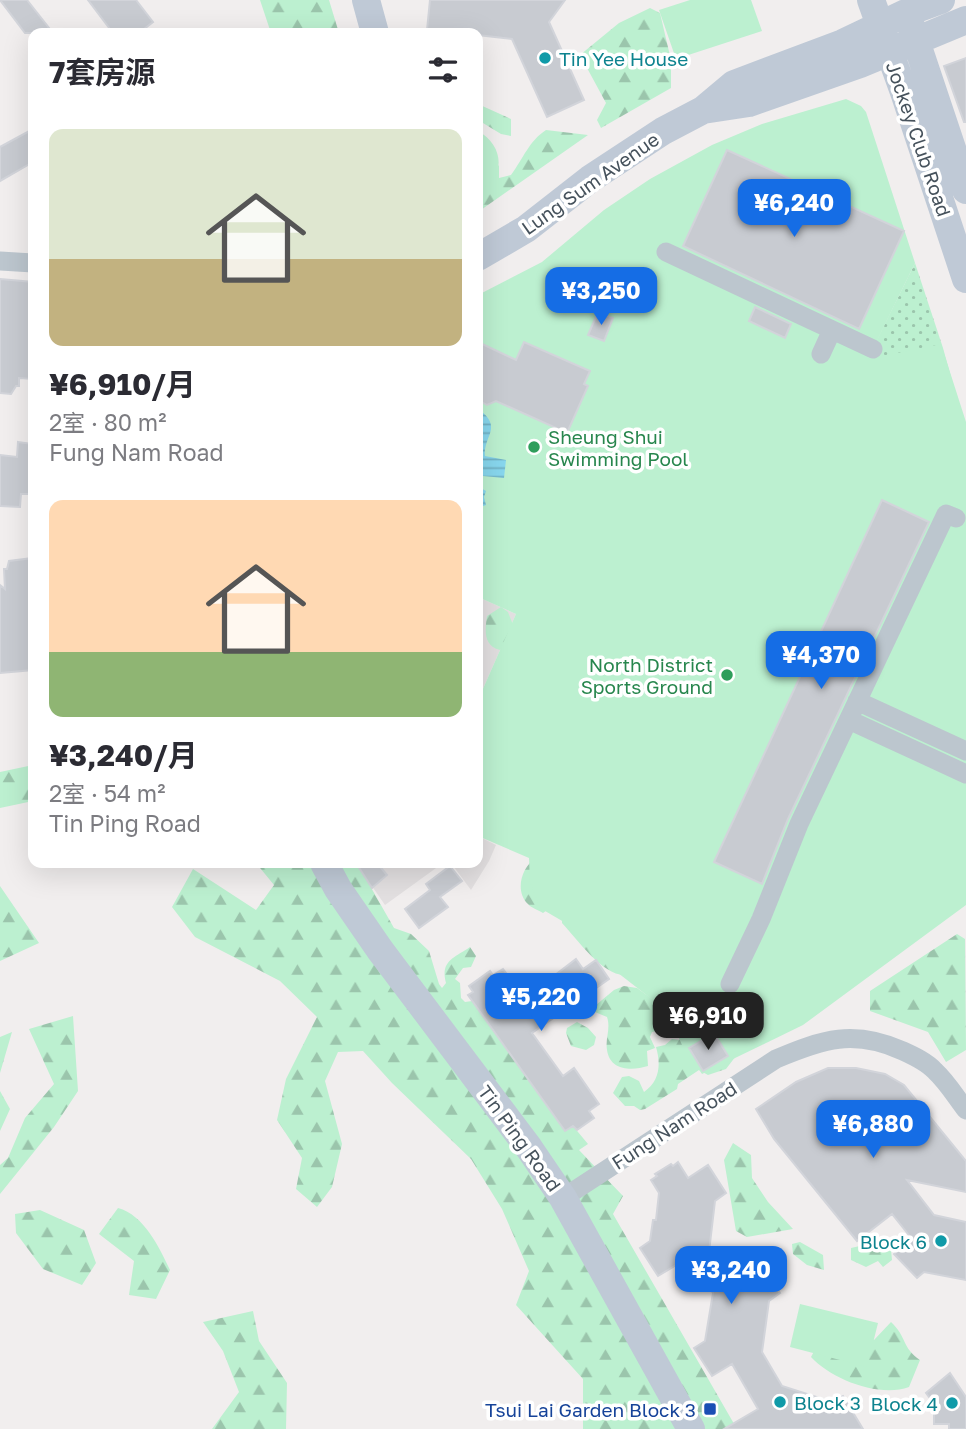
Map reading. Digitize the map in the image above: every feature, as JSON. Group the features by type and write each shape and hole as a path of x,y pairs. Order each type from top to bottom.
{"street":[{"path":"366,0 374,28"},
{"name":"Lung Sum Avenue","path":"483,254 526,229 590,179 663,131 703,110 734,84 843,43 875,12 941,0"},
{"name":"Jockey Club Road","path":"904,6 966,190"},
{"name":"Jockey Club Road","path":"875,12 966,279"},
{"name":"Lung Sum Avenue","path":"703,110 749,103 890,53 966,20"},
{"path":"666,252 873,349"},
{"path":"0,261 28,263"},
{"path":"821,354 832,330"},
{"path":"730,985 761,919 800,822 946,514 956,518"},
{"path":"853,710 966,751"},
{"path":"853,710 966,774"},
{"name":"Tin Ping Road","path":"327,868 380,950 529,1148 563,1198 691,1429"},
{"name":"Fung Nam Road","path":"563,1198 776,1059 814,1043 856,1037 883,1042 914,1056 934,1070 966,1110"}],"shaded area":[{"path":"483,599 516,614 483,689"},
{"path":"483,838 496,845 471,890 455,868 483,868"},
{"path":"359,868 436,868 385,905"}],"green space":[{"path":"260,0 329,0 337,28 269,28"},
{"path":"690,0 751,0 762,31 676,59 659,10"},
{"path":"650,8 660,13 671,60 671,88 601,128 597,120 606,103 580,55 619,23"},
{"name":"North District Sports Ground","path":"846,99 861,106 866,112 915,263 868,359 941,344 966,422 966,905 803,1025 702,1074 682,1045 671,1020 658,1004 600,959 569,925 540,908 530,882 529,858 483,838 483,689 516,614 483,599 483,292 542,262 604,210 650,179 712,145 762,124"},
{"path":"483,106 511,119 511,136 501,134 483,123"},
{"path":"546,130 588,135 483,208 483,152 499,166 499,178 511,175 540,134"},
{"path":"483,134 493,144 499,161 494,178 483,188"},
{"path":"915,263 943,348 966,431 867,360"},
{"path":"501,607 508,612 515,630 509,644 500,650 488,641 486,627 487,616"},
{"path":"28,766 28,802 0,808 0,772"},
{"path":"536,858 553,906 543,913 529,905 521,892 524,873"},
{"path":"260,868 360,868 394,928 411,934 429,951 442,988 446,983 447,965 470,947 476,956 471,967 463,968 455,979 460,983 461,998 465,1002 472,1001 565,1131 573,1126 588,1144 579,1150 623,1196 613,1214 737,1429 583,1429 583,1379 516,1305 529,1271 502,1209 471,1159 392,1083 363,1051 338,1052 325,1081 342,1144 332,1187 317,1207 296,1189 302,1158 277,1120 286,1079 317,1017 280,981 195,937 172,907 193,869 256,910 274,885"},
{"path":"0,886 39,943 0,961"},
{"path":"562,917 625,975 608,970 599,963 562,923"},
{"path":"957,934 965,939 966,1050 946,1062 928,1032 870,1011 870,991"},
{"path":"624,986 637,988 739,1052 726,1069 708,1075 699,1070 678,1084 677,1089 645,1109 625,1106 613,1093 622,1077 629,1076 639,1081 644,1092 653,1083 658,1072 656,1047 665,1045 672,1039 680,1040 671,1022 671,1028 652,1032 650,1037 655,1048 647,1051 648,1066 629,1069 612,1062 607,1050 607,1017 590,1010 614,990"},
{"path":"73,1016 78,1091 54,1127 0,1194 0,1165 8,1158 25,1118 54,1084 29,1029"},
{"path":"577,1022 588,1028 596,1037 594,1045 586,1050 571,1046 566,1033 567,1028"},
{"path":"12,1032 0,1073 0,1037"},
{"path":"0,1091 10,1109 0,1131"},
{"path":"733,1143 751,1155 752,1178 768,1202 793,1229 747,1237 736,1231 724,1160"},
{"path":"118,1208 136,1217 143,1225 156,1242 170,1270 156,1299 129,1295 134,1261 99,1234"},
{"path":"40,1210 84,1230 96,1263 82,1285 43,1269 16,1233 15,1214"},
{"path":"890,1239 892,1260 883,1267 878,1261 866,1267 851,1260 851,1248"},
{"path":"800,1242 823,1255 824,1270 807,1265 793,1254 792,1244"},
{"path":"800,1304 878,1323 867,1367 790,1347"},
{"path":"253,1311 259,1341 287,1383 286,1429 212,1429 239,1392 223,1351 203,1322"},
{"path":"891,1322 910,1351 920,1360 909,1387 884,1390 856,1384 831,1373 811,1357 818,1344 874,1340"}],"water":[{"path":"483,413 491,427 485,456 506,460 504,478 483,476"},
{"path":"483,489 486,491 486,505 483,506"}],"building":[{"path":"0,0 27,0 49,28 28,28 28,33 25,33"},
{"path":"88,0 136,0 153,22 145,28 109,28"},
{"name":"Tin Yee House","path":"430,0 565,0 549,22 584,100 547,117 512,39 483,36 483,28 427,28"},
{"path":"966,58 966,122 964,122 944,66"},
{"path":"28,132 28,165 0,181 0,147"},
{"path":"727,150 904,231 859,329 683,246"},
{"path":"0,279 28,282 28,379 19,378 19,386 16,386 11,394 0,393"},
{"path":"755,307 791,324 785,338 749,321"},
{"path":"598,312 613,318 604,341 588,335"},
{"path":"524,342 590,371 584,384 588,386 567,433 496,401 487,405 483,403 483,344 516,360"},
{"path":"18,442 28,443 28,494 21,494 20,507 0,506 0,455 17,457"},
{"path":"882,500 929,522 788,819 762,884 714,862"},
{"path":"28,559 28,670 0,673 0,585 5,589 4,569 7,569 9,561"},
{"path":"359,868 381,868 387,875 372,888"},
{"path":"447,868 452,868 462,881 440,897 448,907 419,928 405,909 430,890 426,884"},
{"path":"576,959 583,969 596,960 609,979 532,1033 563,1076 574,1068 599,1104 589,1111 594,1118 577,1130 573,1126 565,1131 468,995 473,992 469,986 490,971 493,975 503,969 525,998"},
{"path":"714,1033 728,1056 703,1071 689,1048"},
{"path":"828,1068 856,1068 885,1074 904,1085 966,1161 966,1192 907,1180 934,1215 966,1222 966,1280 924,1272 917,1278 894,1254 912,1239 892,1214 857,1241 774,1139 756,1109 796,1082"},
{"path":"678,1162 688,1178 708,1165 726,1193 715,1201 709,1252 719,1268 732,1263 742,1278 762,1265 780,1293 769,1301 762,1352 782,1386 832,1402 843,1396 863,1429 724,1429 758,1409 732,1364 712,1376 694,1348 705,1341 713,1293 701,1274 687,1279 678,1264 658,1276 640,1248 650,1241 653,1220 656,1220 659,1193 651,1180 657,1176 655,1174"},
{"name":"Block 4","path":"950,1373 966,1397 966,1429 949,1429 949,1424 934,1424 934,1404 926,1393"}],"place":[{"name":"Tin Yee House","path":"545,58"},
{"name":"Sheung Shui Swimming Pool","path":"534,447"},
{"name":"North District Sports Ground","path":"727,675"},
{"name":"Block 6","path":"941,1241"},
{"name":"Block 3","path":"780,1402"},
{"name":"Block 4","path":"952,1403"},
{"name":"Tsui Lai Garden Block 3","path":"710,1409"}]}
